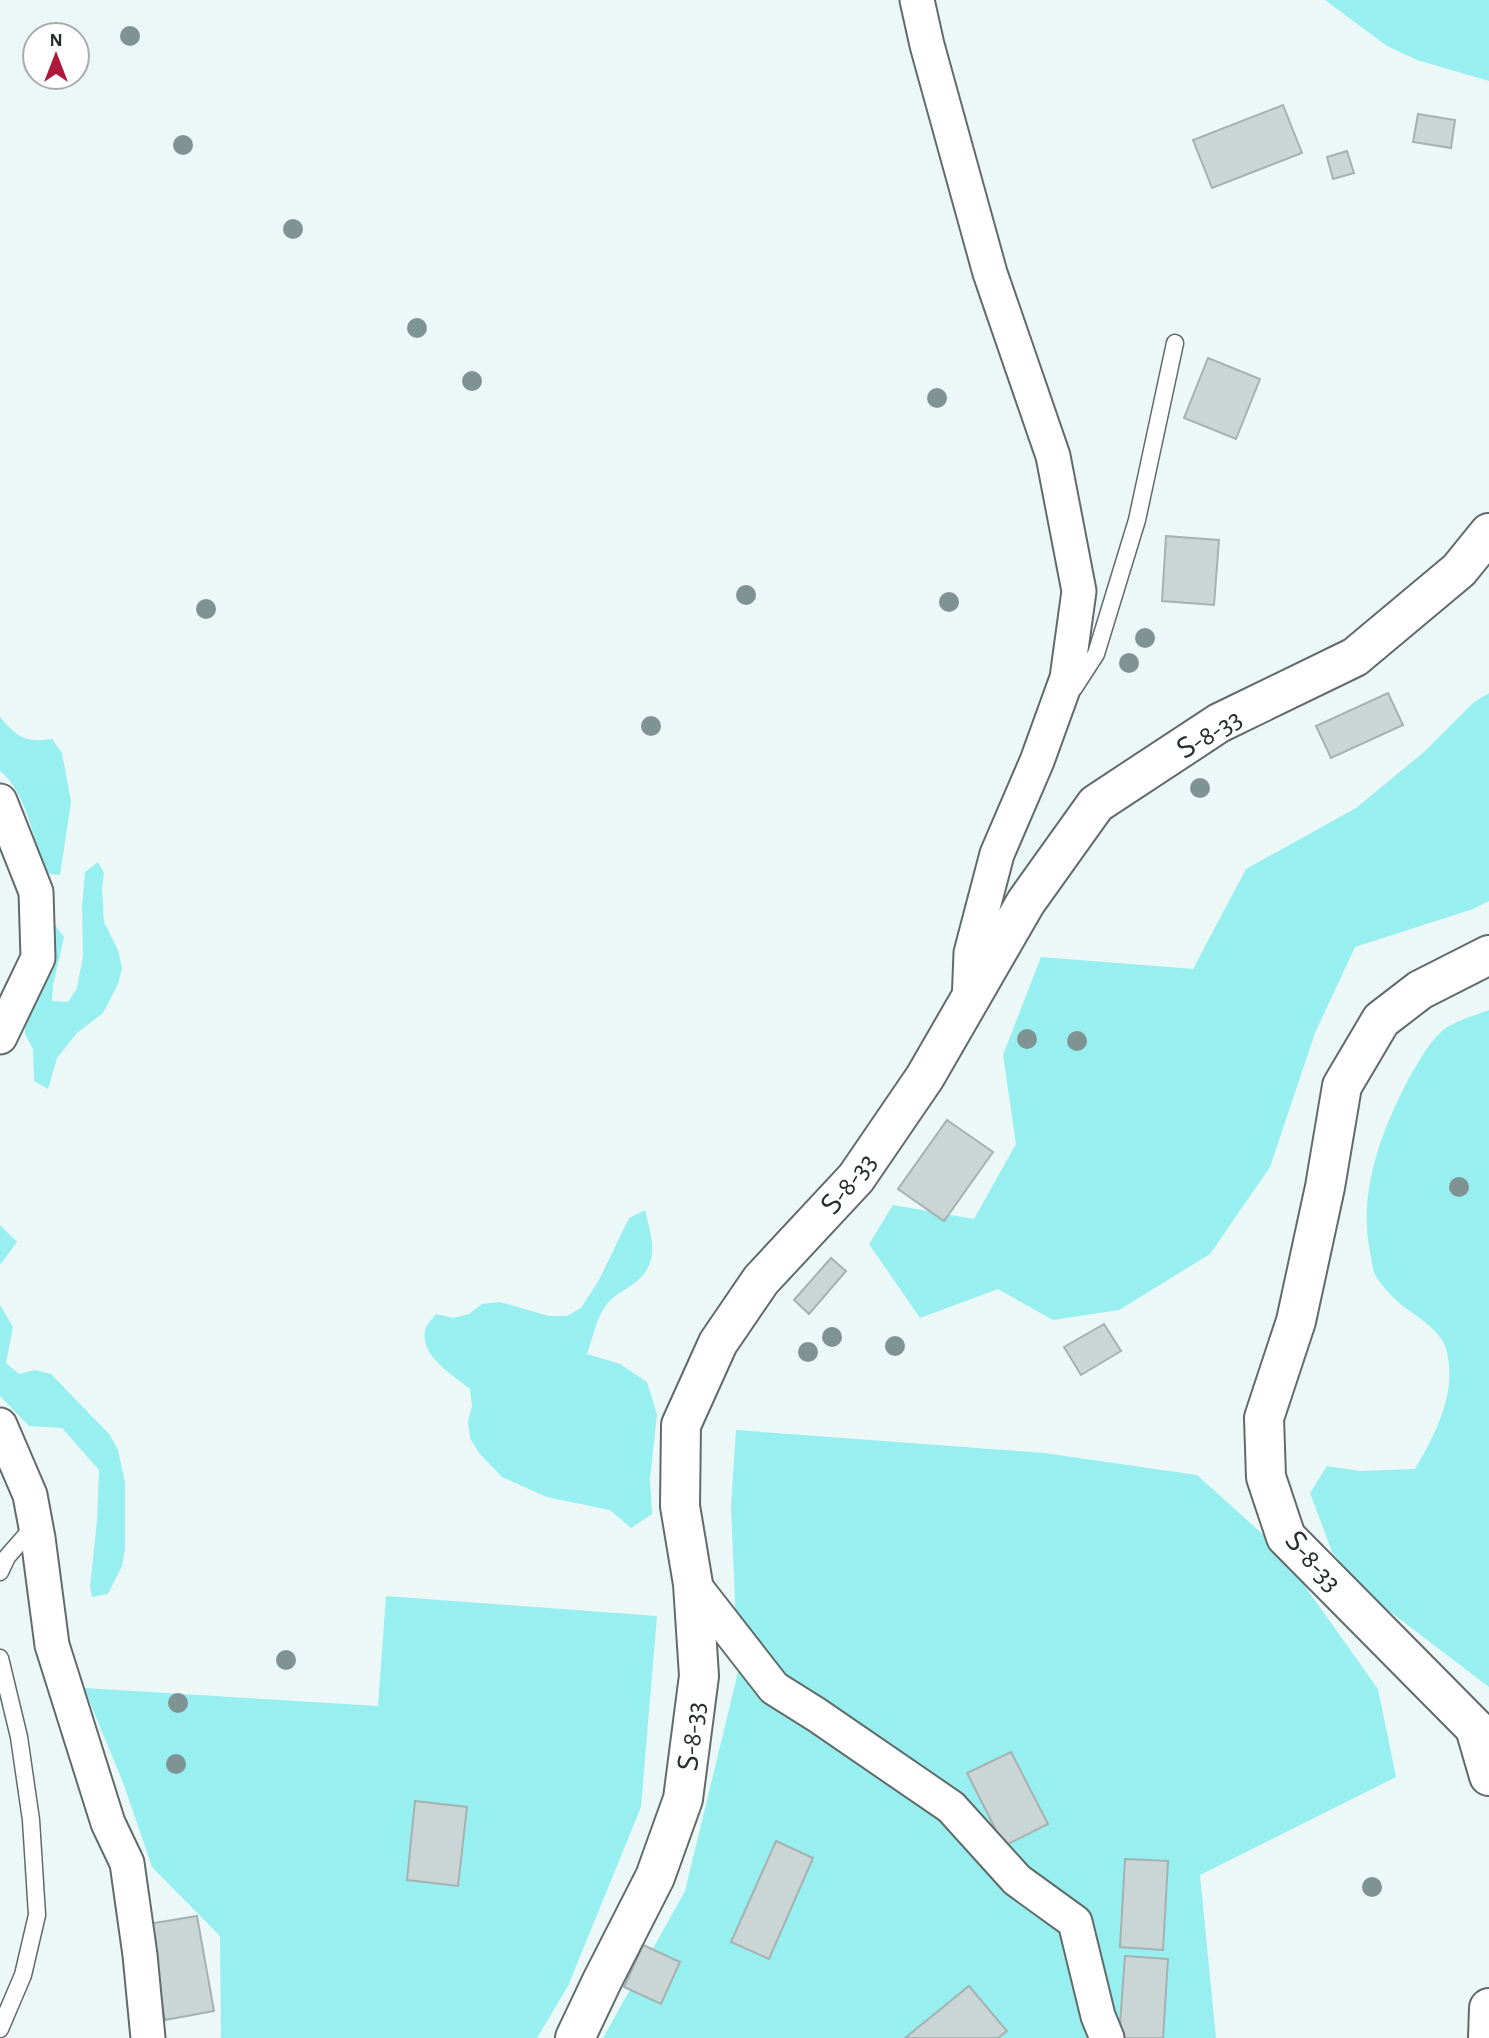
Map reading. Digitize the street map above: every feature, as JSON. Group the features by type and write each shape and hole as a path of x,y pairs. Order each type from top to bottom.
{"street":[{"path":"917,0 990,273 1053,456 1079,591 1067,678 1037,761 997,854 971,953 969,1004"},
{"name":"Տ-8-33","path":"575,2038 655,1877 684,1799 699,1676 693,1584 680,1506 681,1425 718,1343 761,1280 856,1178 925,1077 1026,902 1096,804 1219,723 1355,657 1459,570 1489,533"},
{"path":"0,801 36,892 38,958 0,1037"},
{"name":"Տ-8-33","path":"1489,956 1420,990 1381,1020 1342,1086 1325,1187 1296,1321 1264,1418 1266,1477 1286,1537 1475,1728 1489,1776"},
{"path":"0,1426 30,1496 52,1645 108,1823 127,1863 148,2038"},
{"path":"693,1584 774,1688 950,1807 1017,1880 1075,1922 1098,2016 1107,2038"},
{"path":"1488,2038 1489,2008"}],"lane":[{"path":"1051,722 1096,654 1136,520 1175,343"},
{"path":"0,1572 8,1557 36,1524"},
{"path":"0,1658 19,1737 29,1807 37,1915 23,1975 0,2029"}],"shaded area":[{"path":"1325,0 1489,0 1489,81 1417,60 1387,46"},
{"path":"1489,693 1489,901 1473,909 1355,947 1315,1033 1270,1167 1210,1254 1119,1310 1053,1320 998,1289 920,1318 869,1244 893,1205 974,1219 1016,1144 1003,1055 1041,957 1193,969 1246,869 1356,808 1424,752 1474,702"},
{"path":"0,717 22,737 35,740 52,739 62,753 71,802 60,875 44,873 23,804 17,791 0,771"},
{"path":"98,862 104,873 104,922 118,950 122,968 118,984 103,1013 77,1033 57,1058 48,1089 34,1081 33,1049 25,1034 25,1018 35,1004 40,989 54,924 64,937 52,1001 68,1002 77,988 83,956 82,906 85,872"},
{"path":"1489,1010 1489,1687 1376,1601 1352,1576 1332,1552 1310,1493 1327,1466 1360,1471 1415,1469 1443,1411 1449,1380 1446,1349 1438,1335 1398,1302 1375,1275 1367,1230 1367,1207 1374,1163 1381,1141 1398,1100 1423,1054 1445,1028"},
{"path":"645,1210 652,1241 648,1268 603,1309 587,1354 620,1364 647,1382 657,1414 650,1479 652,1514 631,1528 610,1510 547,1497 502,1477 479,1453 470,1438 470,1389 446,1371 431,1355 425,1337 426,1327 436,1314 453,1318 469,1314 482,1304 500,1302 549,1316 567,1316 581,1308 599,1280 629,1218"},
{"path":"0,1225 17,1242 0,1265"},
{"path":"0,1305 13,1327 6,1363 19,1374 35,1370 51,1374 110,1435 118,1450 125,1483 125,1549 122,1566 108,1594 92,1597 90,1586 99,1470 62,1428 29,1426 0,1396"},
{"path":"736,1430 1044,1453 1197,1475 1277,1547 1378,1689 1396,1777 1200,1875 1216,2038 603,2038 685,1891 738,1672 731,1506"},
{"path":"386,1596 657,1616 641,1807 568,1986 537,2038 221,2038 220,1936 152,1867 124,1785 84,1688 378,1706"}],"building":[{"path":"1283,105 1302,153 1212,188 1193,140"},
{"path":"1418,114 1455,120 1451,148 1413,142"},
{"path":"1347,151 1354,173 1333,179 1327,157"},
{"path":"1208,358 1260,379 1236,439 1184,418"},
{"path":"1166,536 1219,540 1214,605 1162,601"},
{"path":"1388,693 1403,725 1331,758 1316,726"},
{"path":"947,1120 993,1152 944,1221 898,1189"},
{"path":"831,1258 846,1271 809,1314 794,1300"},
{"path":"1104,1324 1121,1351 1081,1375 1064,1347"},
{"path":"1011,1752 1048,1824 1004,1846 967,1773"},
{"path":"415,1801 467,1807 458,1886 407,1880"},
{"path":"776,1841 813,1858 769,1959 731,1942"},
{"path":"1125,1859 1168,1861 1163,1950 1120,1947"},
{"path":"197,1916 214,2011 165,2020 148,1924"},
{"path":"643,1945 680,1962 661,2004 624,1987"},
{"path":"1125,1956 1168,1959 1163,2038 1119,2038"},
{"path":"969,1986 1007,2031 998,2038 905,2038"}]}
